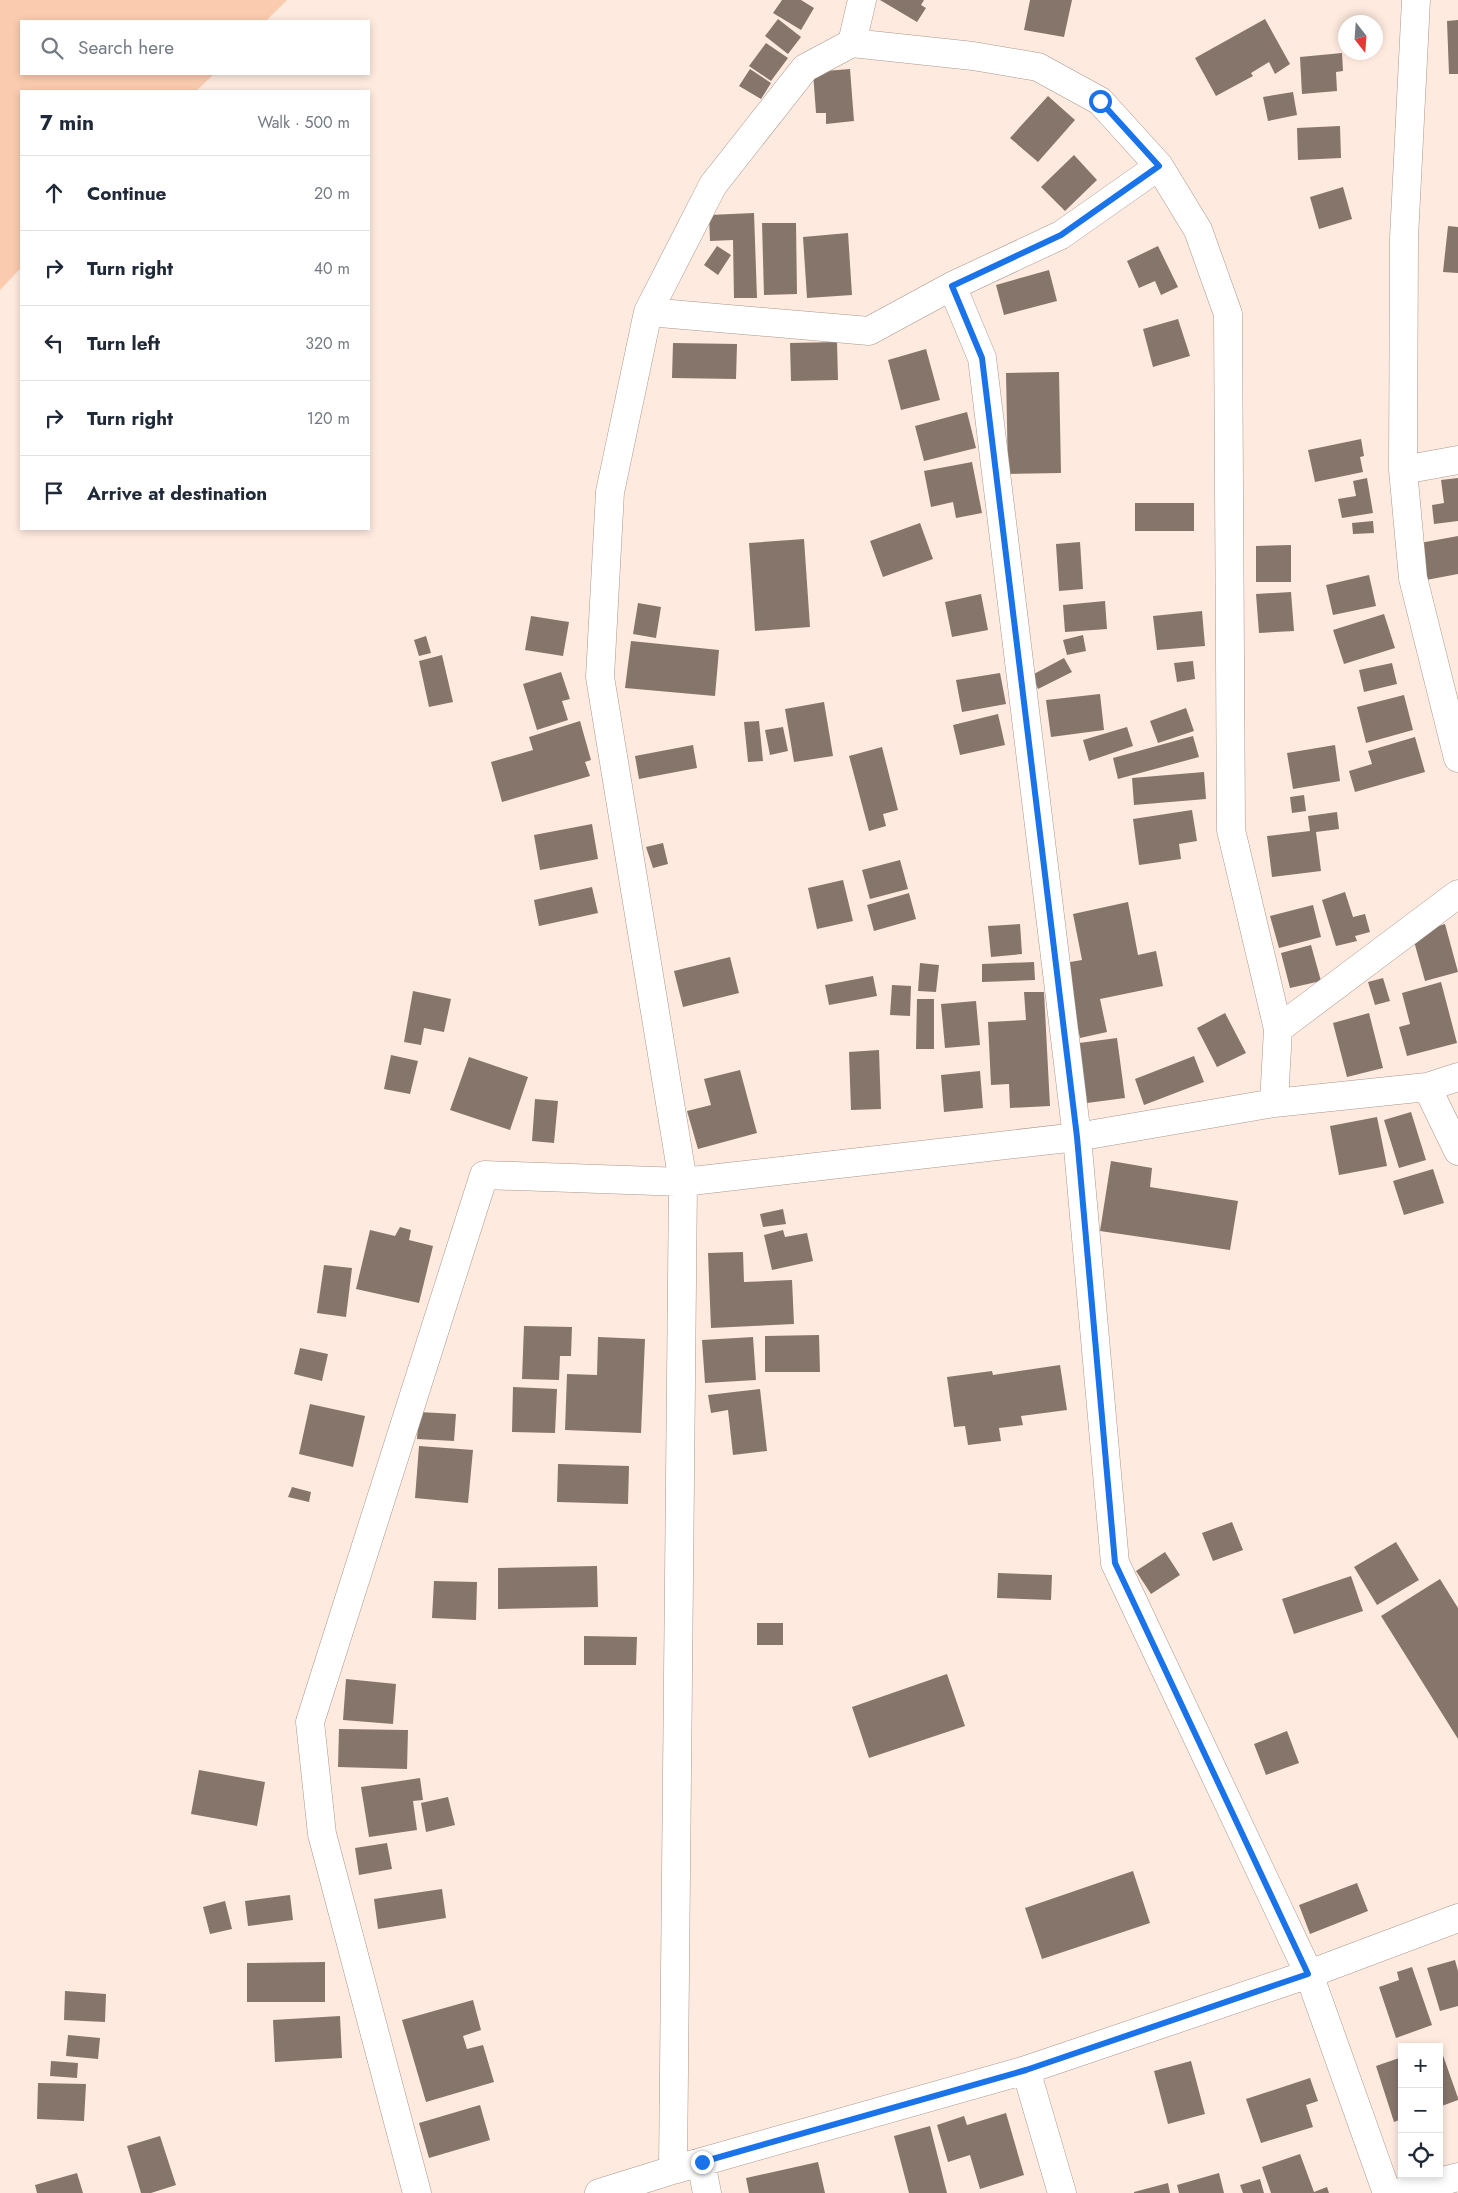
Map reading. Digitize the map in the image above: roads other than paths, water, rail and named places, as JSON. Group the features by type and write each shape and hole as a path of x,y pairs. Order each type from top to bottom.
{"street":[{"path":"852,43 862,0"},
{"path":"1416,0 1404,238 1403,470 1413,578 1458,758"},
{"path":"673,2170 683,1182 600,677 610,492 648,312 713,185 806,68 852,43 973,56 1038,68 1100,101 1159,166 1198,230 1228,314 1231,830 1278,1029 1274,1103"},
{"path":"648,312 869,331 952,286 1061,235 1159,166"},
{"path":"952,286 982,358 1077,1137 1115,1563 1308,1974 1387,2193"},
{"path":"1403,470 1458,460"},
{"path":"1278,1029 1458,894"},
{"path":"417,2193 322,1834 310,1722 484,1174 683,1182 1077,1137 1274,1103 1427,1087 1458,1077"},
{"path":"1427,1087 1458,1151"},
{"path":"599,2193 673,2170 1026,2070 1308,1974 1458,1918"},
{"path":"1026,2070 1062,2193"},
{"path":"702,2162 707,2193"},
{"path":"1397,2193 1458,2177"}]}
